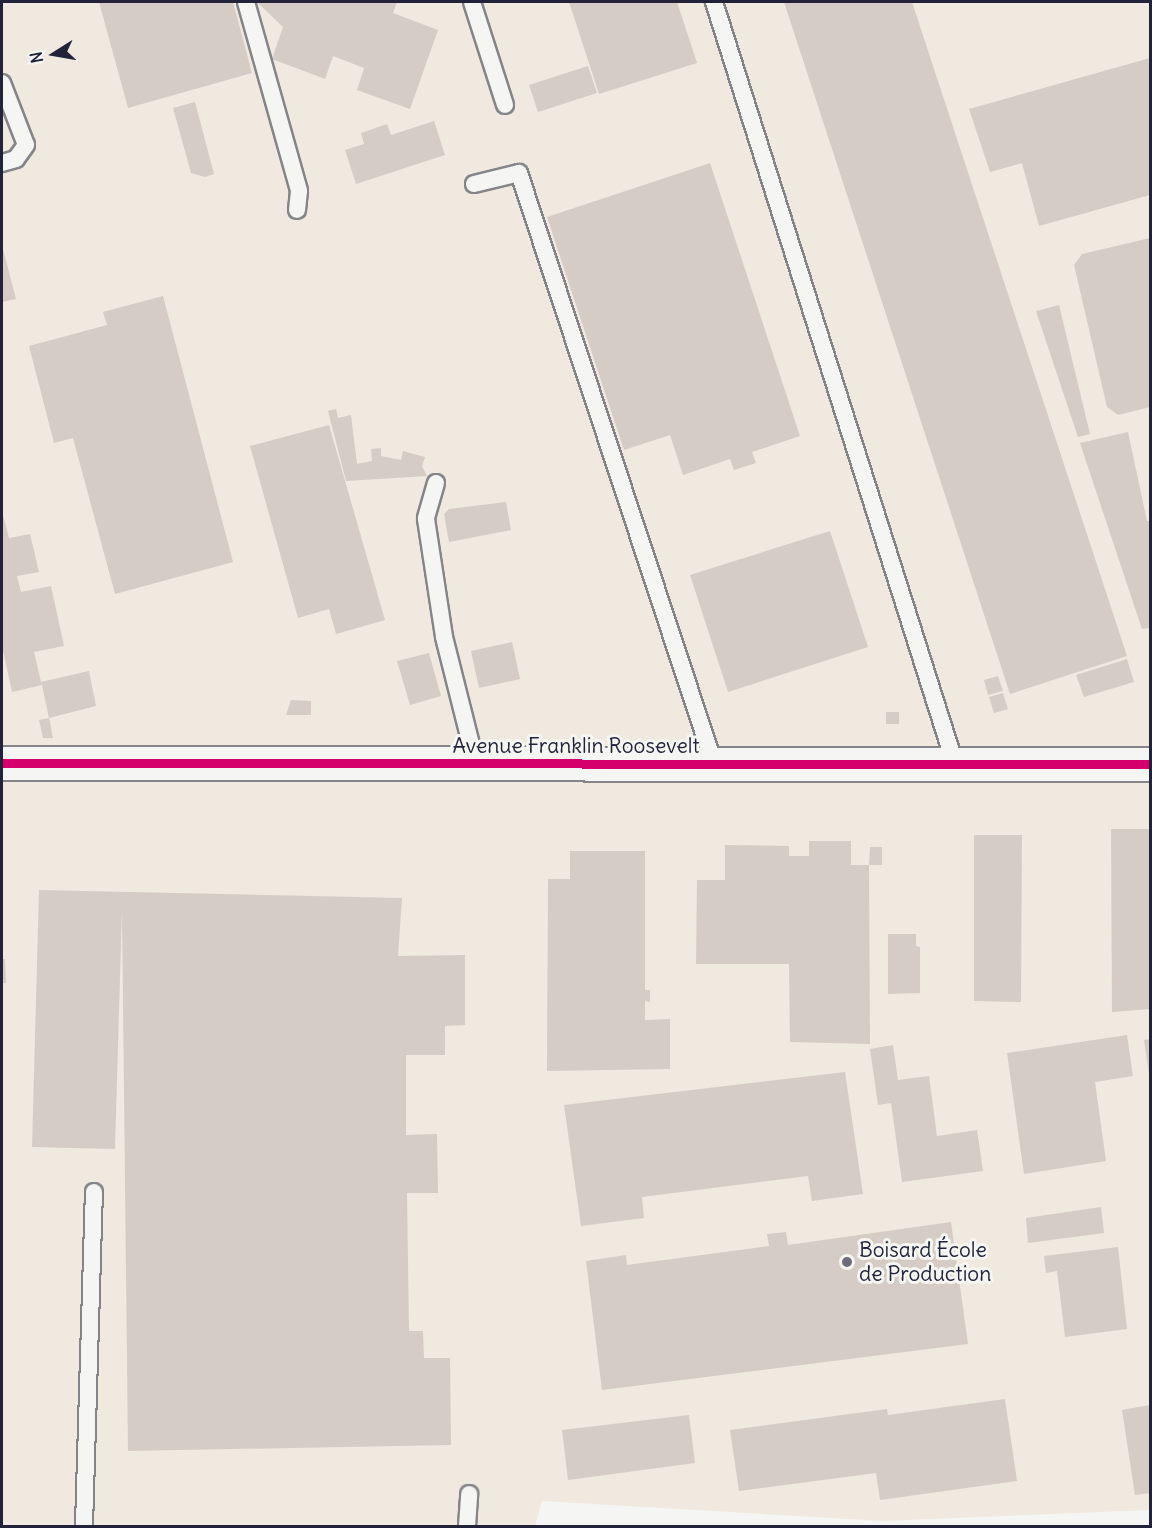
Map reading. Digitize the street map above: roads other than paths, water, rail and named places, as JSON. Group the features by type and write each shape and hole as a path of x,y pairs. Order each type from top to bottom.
{"street":[{"name":"Avenue Franklin Roosevelt","path":"2,763 1150,764"}],"lane":[{"path":"246,2 300,191 297,210"},
{"path":"472,2 505,105"},
{"path":"714,2 955,764"},
{"path":"2,83 26,145 16,159 2,163"},
{"path":"474,184 519,173 714,764"},
{"path":"436,483 426,519 444,637 476,764"},
{"path":"84,1527 94,1192"},
{"path":"467,1527 469,1494"}],"place":[{"name":"Boisard École de Production","path":"847,1262"}]}
